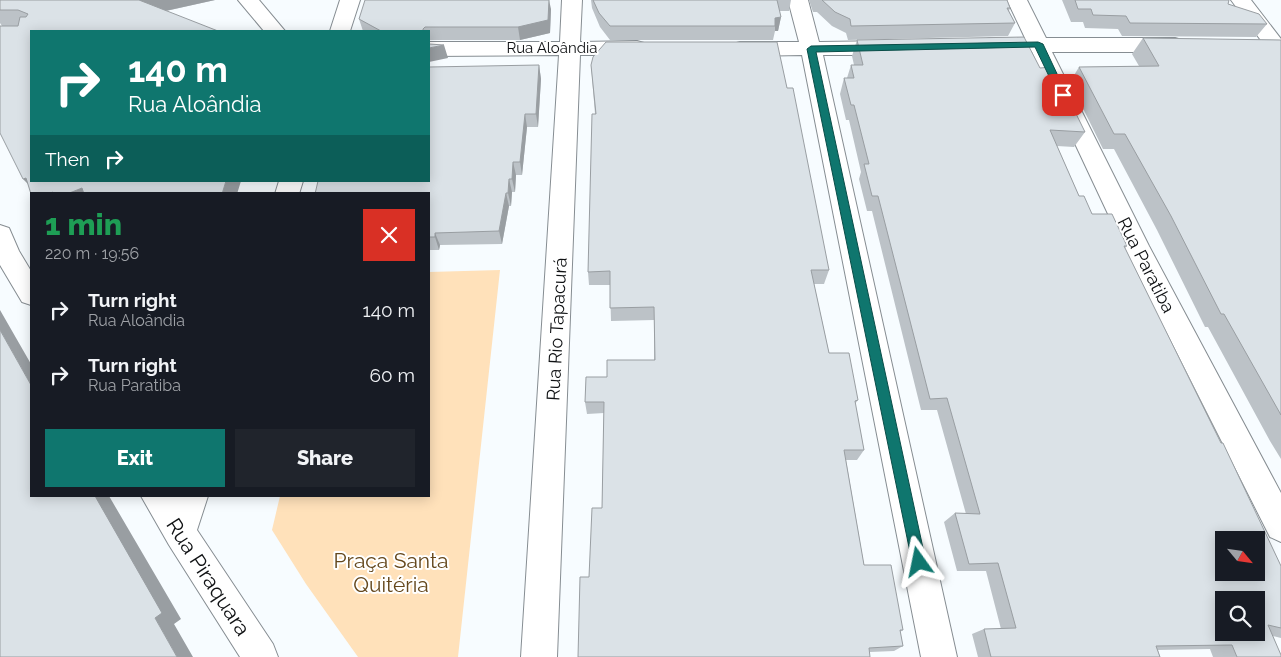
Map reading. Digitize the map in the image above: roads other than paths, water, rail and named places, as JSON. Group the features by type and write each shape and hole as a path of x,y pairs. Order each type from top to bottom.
{"street":[{"path":"248,0 274,30"},
{"path":"340,30 350,0"},
{"name":"Rua Rio Tapacurá","path":"540,657 572,0"},
{"path":"798,0 811,49 939,657"},
{"name":"Rua Paratiba","path":"1017,0 1137,248 1281,526"},
{"path":"1241,0 1271,48"},
{"path":"969,46 1038,44 1196,45"},
{"path":"724,49 910,47"},
{"name":"Rua Aloândia","path":"430,49 657,48"},
{"path":"2,249 30,292"},
{"name":"Rua Piraquara","path":"158,497 260,657"},
{"path":"180,534 192,497"}],"park label":[{"name":"Praça Santa Quitéria","path":"391,573"}]}
